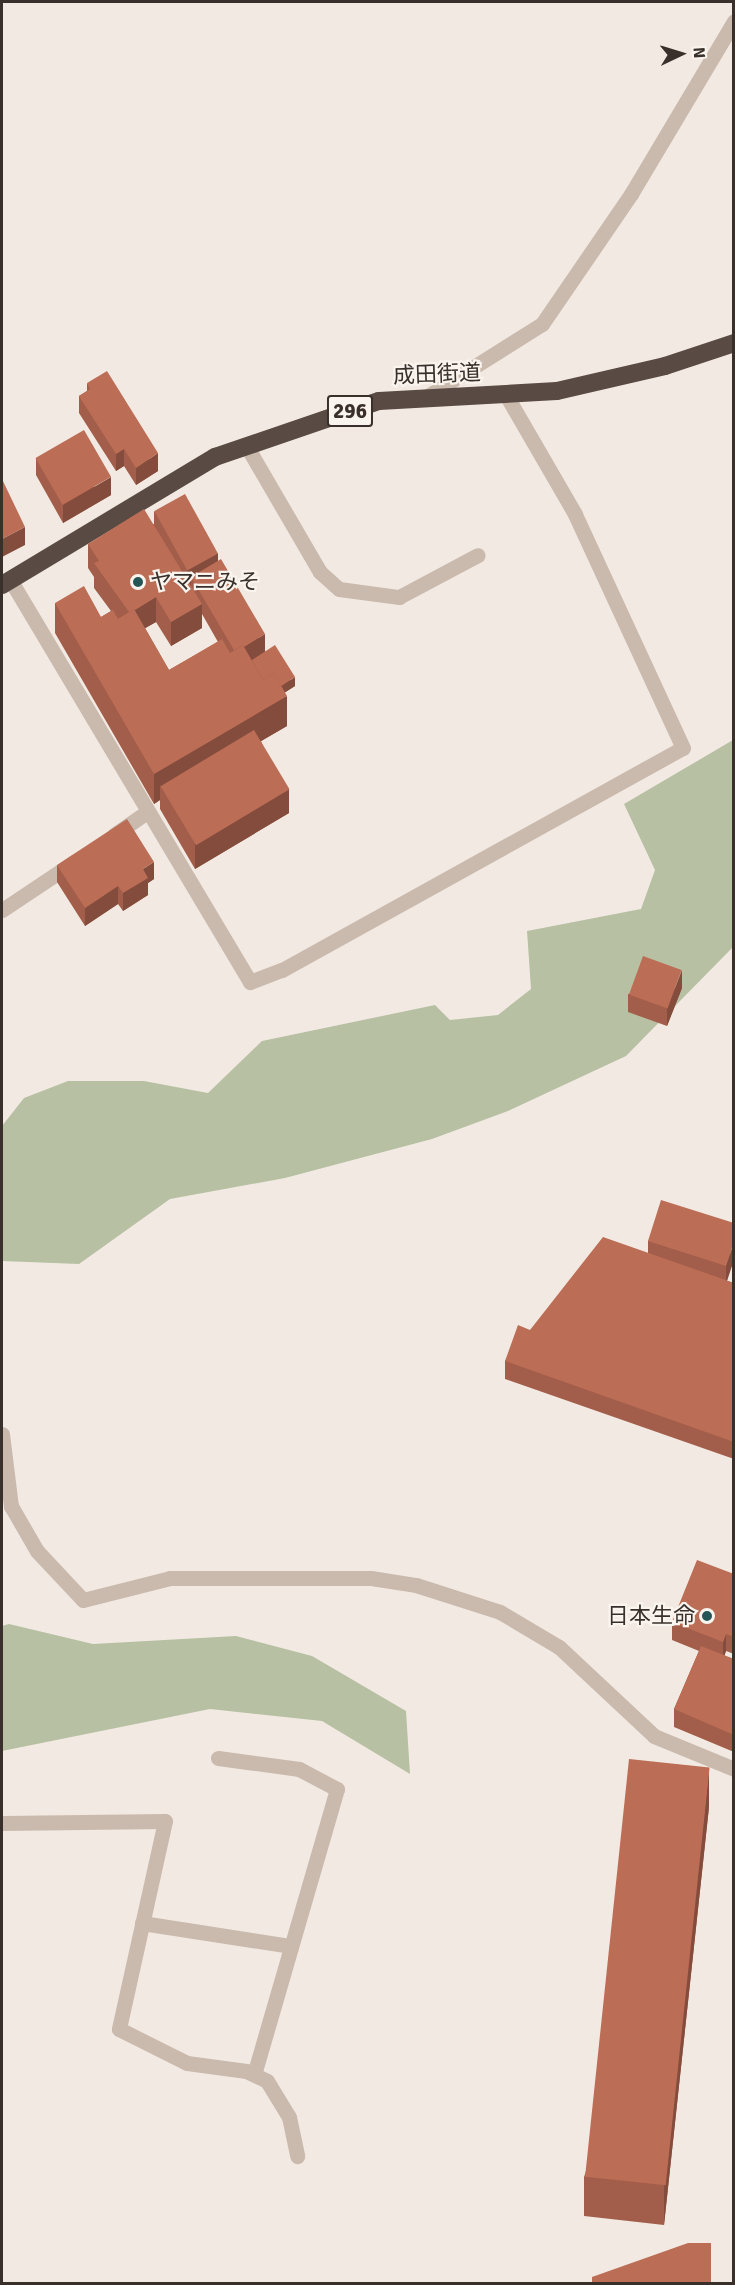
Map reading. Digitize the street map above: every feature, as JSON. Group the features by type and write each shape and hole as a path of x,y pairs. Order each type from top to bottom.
{"highway":[{"name":"成田街道","path":"6,583 215,457 379,401 506,395 568,388 734,343"}],"street":[{"path":"426,397 542,324 625,204 732,30"},
{"path":"6,583 250,982 282,970 682,748 575,514 506,395"},
{"path":"246,445 320,572 339,589 399,597 478,555"},
{"path":"2,910 146,813"},
{"path":"2,1434 10,1506 37,1551 83,1600 170,1578 371,1578 416,1585 500,1612 559,1647 654,1736 734,1769"},
{"path":"218,1758 299,1769 337,1789 254,2074"},
{"path":"2,1823 165,1821 119,2029 187,2063 254,2074 267,2081 289,2117 297,2156"},
{"path":"142,1923 291,1946"}],"green space":[{"path":"733,740 733,947 626,1056 508,1111 432,1139 285,1178 170,1199 79,1264 2,1261 2,1126 24,1098 68,1081 144,1081 208,1093 262,1041 435,1005 450,1020 498,1015 531,989 527,931 641,909 655,870 624,804"},
{"path":"9,1624 93,1644 236,1636 312,1656 406,1711 410,1774 322,1721 210,1709 2,1751 2,1626"}],"building":[{"path":"107,371 158,453 136,468 124,449 116,454 79,396 90,389 87,383"},
{"path":"84,430 111,477 63,505 36,458"},
{"path":"2,479 25,527 2,539"},
{"path":"185,494 218,553 187,570 154,511"},
{"path":"144,509 202,604 171,622 156,597 129,612 94,563 99,561 88,544"},
{"path":"221,559 265,634 244,647 243,645 234,650 191,577"},
{"path":"84,586 101,617 113,610 118,619 134,609 169,670 222,639 230,653 243,645 263,680 274,673 287,696 154,774 55,603"},
{"path":"275,645 295,677 281,686 274,673 263,680 252,660"},
{"path":"254,730 290,789 196,845 161,786"},
{"path":"127,819 154,862 143,869 148,878 123,893 118,886 85,908 57,865"},
{"path":"643,956 682,970 668,1009 629,995"},
{"path":"661,1200 734,1223 734,1242 726,1266 648,1241"},
{"path":"603,1237 734,1283 734,1442 505,1361 518,1325 530,1330"},
{"name":"日本生命","path":"697,1560 734,1574 734,1637 726,1634 723,1642 672,1622"},
{"path":"701,1646 734,1659 734,1735 674,1709"},
{"path":"629,1759 710,1767 666,2185 585,2177"},
{"path":"688,2243 711,2243 711,2283 592,2283 592,2277"}],"place":[{"name":"ヤマニみそ","path":"138,582"},
{"name":"日本生命","path":"707,1616"}]}
